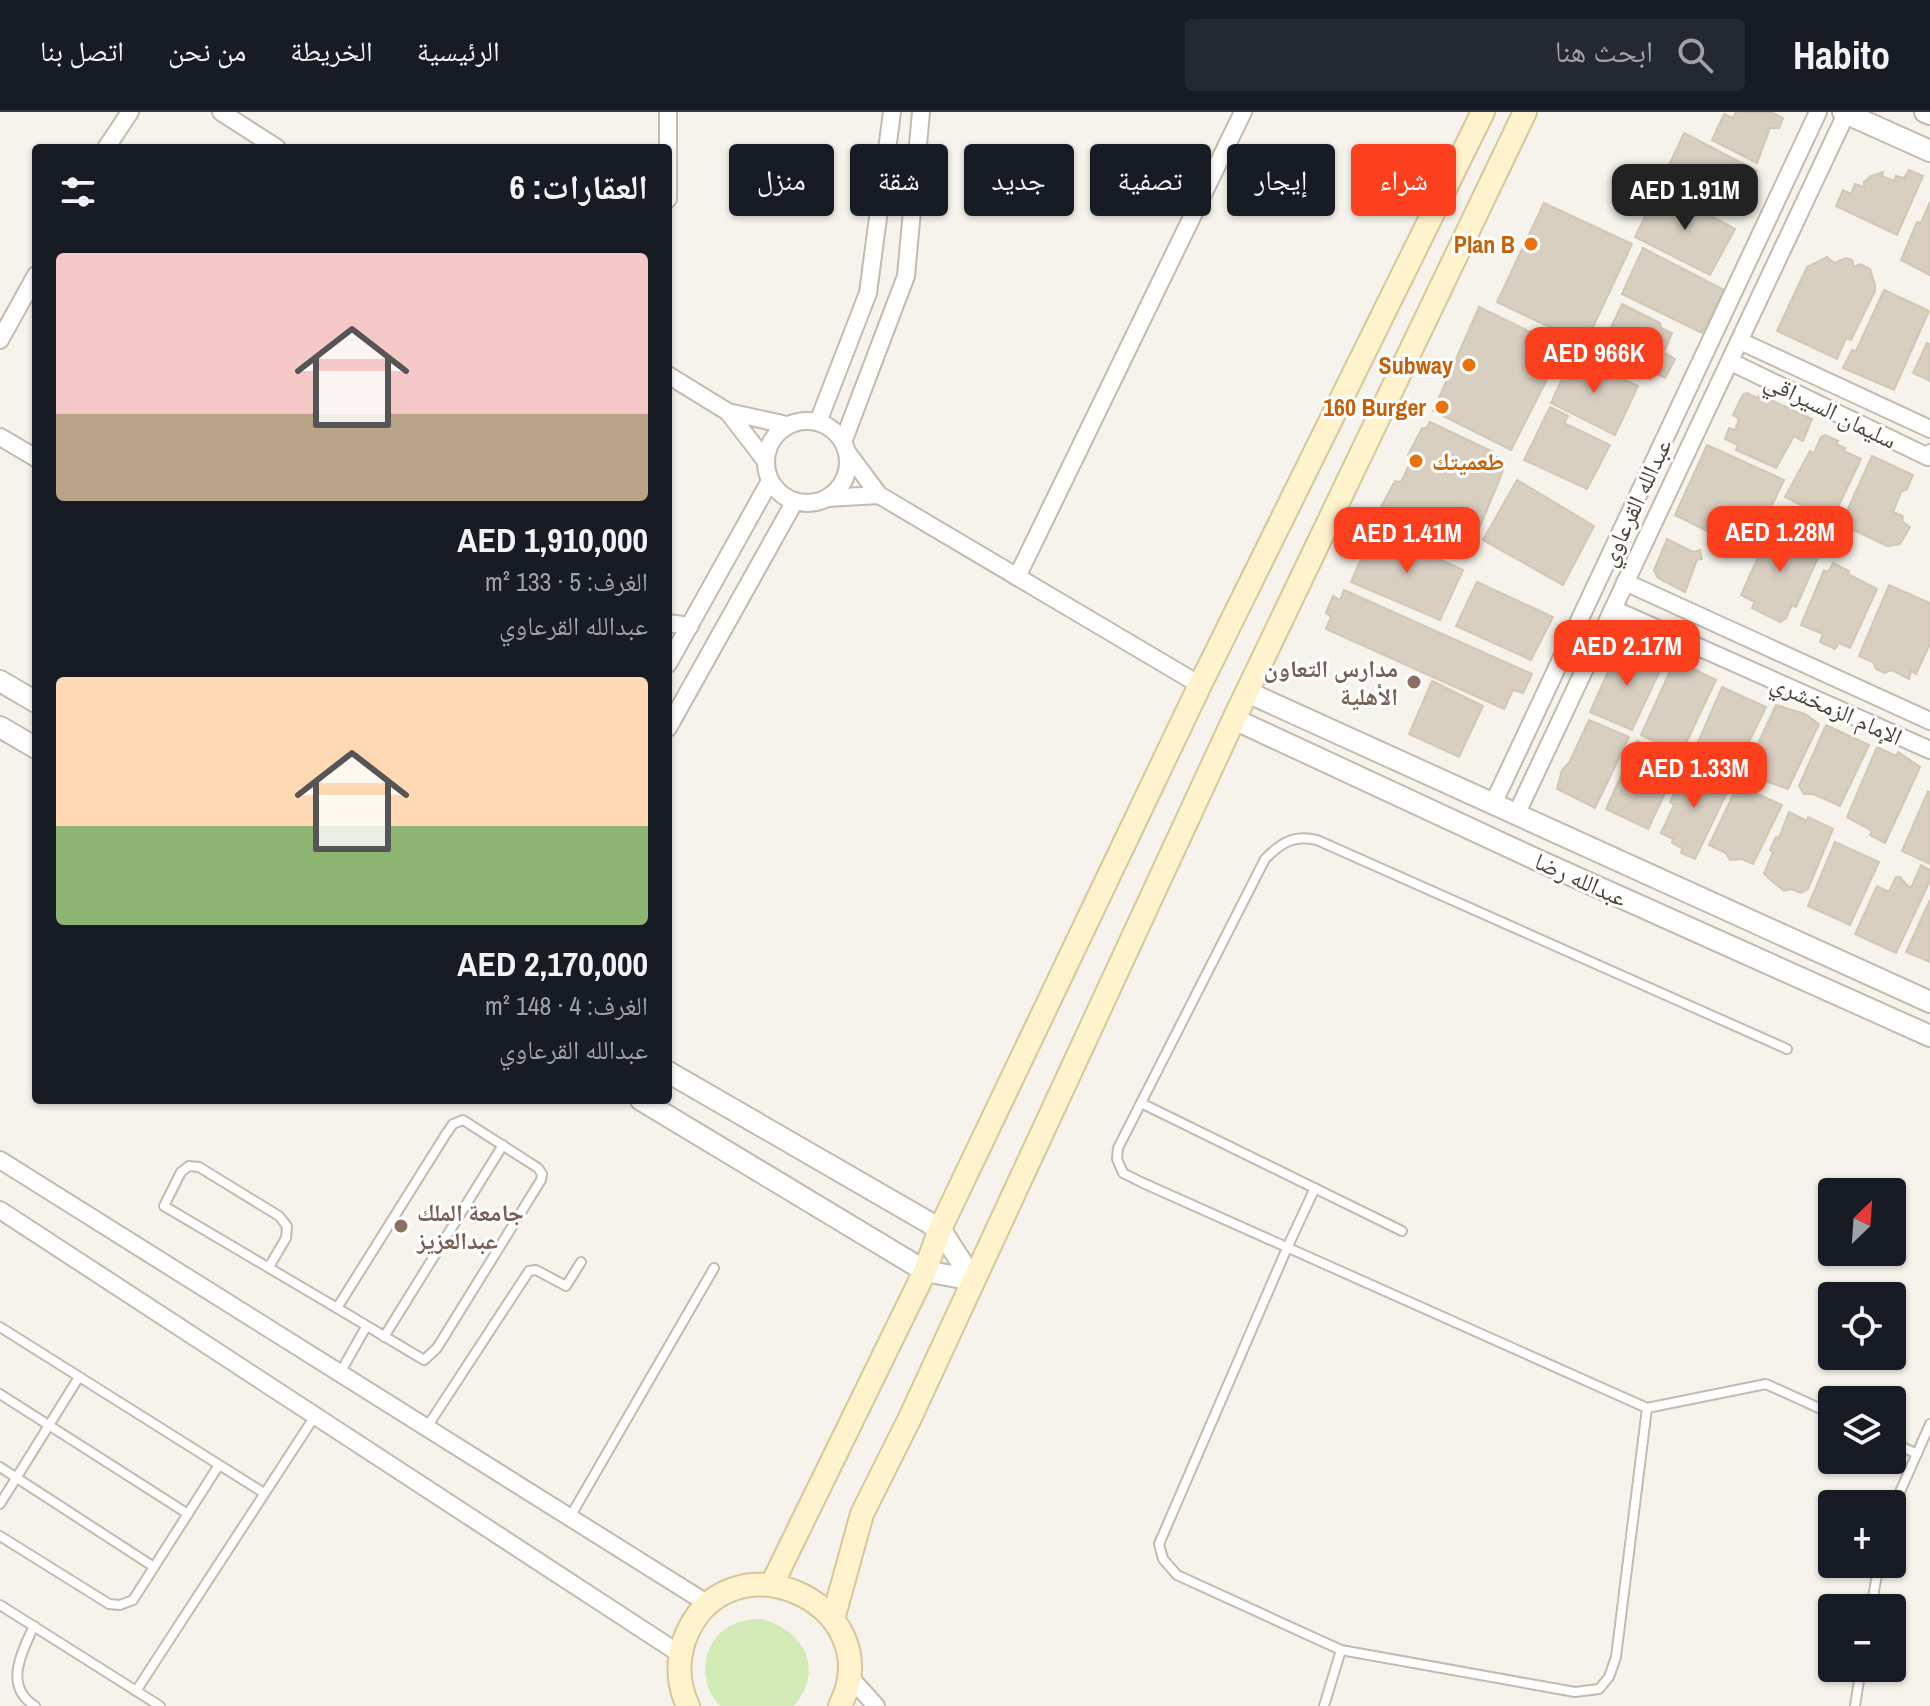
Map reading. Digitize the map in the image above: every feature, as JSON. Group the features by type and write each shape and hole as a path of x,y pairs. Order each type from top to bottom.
{"main road":[{"path":"772,1584 925,1271 940,1229 1200,685 1483,112"},
{"path":"833,1619 862,1514 909,1420 1234,719 1525,112"},
{"path":"688,1706 679,1675 680,1654 689,1627 708,1604 727,1592 749,1585 772,1584 806,1596 833,1619 843,1637 848,1656 849,1676 840,1706"}],"street":[{"path":"109,142 114,112"},
{"path":"109,142 130,112"},
{"path":"221,112 271,144"},
{"path":"668,112 668,144"},
{"path":"818,422 868,293 892,112"},
{"path":"827,498 834,494 847,473 845,447 906,276 921,112"},
{"path":"1017,577 1243,112"},
{"name":"عبدالله القرعاوي","path":"1493,804 1818,112"},
{"path":"1844,113 1930,151"},
{"name":"عبدالله القرعاوي","path":"1516,815 1731,362 1844,113"},
{"path":"0,340 32,282"},
{"name":"سليمان السيراقي","path":"1740,341 1930,429"},
{"name":"سليمان السيراقي","path":"1731,362 1928,457 1930,453"},
{"path":"672,377 728,412 787,425 808,420 818,422 836,433 879,495 1200,685"},
{"path":"728,412 765,460"},
{"path":"787,425 768,443 765,460 770,481 777,490 795,501 806,503 827,498 879,495"},
{"path":"0,437 32,456"},
{"path":"672,657 770,481"},
{"path":"672,721 795,501"},
{"name":"الإمام الزمخشري","path":"1625,582 1930,721"},
{"name":"الإمام الزمخشري","path":"1613,609 1930,750"},
{"path":"672,624 690,626"},
{"path":"0,681 32,700"},
{"name":"عبدالله رضا","path":"1247,692 1930,1002"},
{"name":"عبدالله رضا","path":"1234,719 1533,858 1930,1036"},
{"path":"0,727 32,746"},
{"path":"1533,858 1543,828"},
{"path":"672,1074 940,1229 973,1280"},
{"path":"648,1104 925,1271 973,1280"},
{"path":"0,1160 708,1604"},
{"path":"0,1210 680,1654"},
{"path":"849,1676 876,1706"}],"lane":[{"path":"1787,1049 1303,836 1281,843 1265,859 1118,1148 1117,1159 1123,1173 1647,1408 1766,1384 1818,1408"},
{"path":"1141,1103 1402,1231"},
{"path":"269,1267 286,1238 287,1226 279,1216 199,1167 189,1166 181,1172 164,1206 424,1360 431,1356 536,1190 541,1180 538,1168 463,1120 453,1124 337,1308"},
{"path":"384,1337 503,1145"},
{"path":"1315,1188 1159,1544 1163,1559 1177,1575 1341,1650 1575,1692 1599,1689 1609,1677 1616,1657 1647,1408"},
{"path":"427,1427 529,1271 536,1270 566,1286 581,1262"},
{"path":"570,1517 714,1268"},
{"path":"0,1327 264,1493"},
{"path":"340,1373 366,1327"},
{"path":"0,1504 79,1377"},
{"path":"0,1394 188,1514"},
{"path":"136,1691 315,1416"},
{"path":"1901,1490 1930,1424"},
{"path":"1906,1449 1917,1454"},
{"path":"0,1536 109,1604 120,1605 133,1600 219,1465"},
{"path":"0,1467 154,1567"},
{"path":"0,1605 160,1706"},
{"path":"34,1626 20,1657 16,1675 22,1695 35,1706"},
{"path":"1324,1706 1341,1650"},
{"path":"1855,1706 1859,1682"}],"green space":[{"path":"762,1619 777,1624 799,1642 809,1666 803,1692 794,1706 720,1706 708,1686 706,1662 709,1651 714,1641 732,1625"}],"building":[{"path":"1736,112 1771,112 1783,118 1779,128 1770,128 1757,163 1712,140 1724,114 1733,118"},
{"path":"1684,133 1757,171 1736,215 1662,180"},
{"path":"1909,170 1923,176 1897,235 1836,206 1843,190 1851,194 1855,184 1864,187 1864,182 1871,176 1883,172 1882,176 1894,181 1896,176 1904,178"},
{"path":"1659,188 1735,229 1710,275 1635,237"},
{"path":"1930,202 1930,275 1901,260 1917,222 1921,223"},
{"path":"1544,203 1632,244 1585,344 1497,302"},
{"path":"1643,248 1724,290 1702,333 1622,294"},
{"path":"1827,257 1834,263 1846,258 1852,260 1854,267 1860,264 1870,269 1875,285 1851,340 1846,338 1837,359 1777,331 1807,267"},
{"path":"1884,290 1929,311 1894,390 1843,368 1852,350 1856,351"},
{"path":"1622,304 1660,323 1661,328 1672,333 1664,352 1675,359 1665,378 1653,372 1650,379 1599,353"},
{"path":"1479,307 1563,348 1511,450 1433,411"},
{"path":"1927,343 1930,344 1930,381 1913,373"},
{"path":"1573,355 1638,386 1615,435 1551,403"},
{"path":"1743,394 1757,398 1760,395 1812,419 1803,441 1794,436 1776,468 1736,450 1738,445 1725,439 1729,428 1735,430 1739,419 1733,415"},
{"path":"1550,407 1568,416 1564,423 1610,445 1587,489 1524,460"},
{"path":"1430,422 1493,452 1502,460 1499,467 1503,470 1475,538 1471,545 1465,543 1457,557 1391,527 1376,516 1395,481 1401,482 1412,459 1408,455 1422,428"},
{"path":"1825,435 1838,441 1836,444 1845,448 1844,451 1861,459 1832,520 1785,497 1810,451 1814,453"},
{"path":"1707,445 1784,480 1750,551 1738,548 1733,552 1716,544 1719,537 1675,515"},
{"path":"1872,456 1913,475 1907,489 1901,492 1893,512 1903,516 1902,521 1910,527 1900,544 1887,546 1841,524"},
{"path":"1517,480 1594,526 1563,585 1483,540"},
{"path":"1772,526 1821,551 1796,607 1792,605 1786,618 1780,622 1752,608 1755,602 1741,595"},
{"path":"1374,529 1463,570 1440,620 1351,582"},
{"path":"1667,539 1693,552 1700,550 1702,559 1697,560 1685,592 1658,578 1654,570"},
{"path":"1833,563 1877,589 1850,648 1839,643 1835,649 1820,642 1823,634 1801,625 1824,570 1828,572"},
{"path":"1477,582 1553,617 1531,660 1456,626"},
{"path":"1889,585 1930,603 1930,644 1916,674 1911,671 1909,679 1892,670 1884,673 1876,669 1873,662 1859,656"},
{"path":"1344,590 1532,674 1523,693 1513,690 1504,709 1326,629 1331,617 1326,613 1333,596 1340,600"},
{"path":"1645,644 1652,646 1651,655 1664,662 1632,730 1590,712 1612,663 1629,656 1631,665"},
{"path":"1675,660 1716,680 1681,754 1641,735"},
{"path":"1432,681 1483,706 1459,757 1409,734"},
{"path":"1722,687 1766,707 1733,775 1692,756"},
{"path":"1776,705 1805,714 1819,724 1788,789 1763,780 1760,785 1742,778"},
{"path":"1589,720 1629,737 1595,808 1557,789 1562,770 1569,763"},
{"path":"1826,725 1869,745 1840,806 1813,794 1804,794 1799,786"},
{"path":"1637,741 1680,762 1648,829 1606,809"},
{"path":"1877,747 1896,756 1898,752 1920,767 1885,843 1870,835 1872,831 1847,817"},
{"path":"1687,765 1731,784 1695,859 1681,853 1682,848 1672,843 1673,839 1661,833 1674,805 1670,802"},
{"path":"1738,785 1782,805 1753,864 1742,859 1730,860 1726,853 1709,845"},
{"path":"1930,792 1930,864 1902,851"},
{"path":"1789,812 1833,829 1808,889 1801,893 1791,889 1784,891 1764,874 1773,852 1770,850 1776,837 1779,838"},
{"path":"1835,842 1879,862 1850,925 1808,906"},
{"path":"1921,865 1930,870 1930,881 1896,953 1855,934 1877,886 1889,892 1896,877 1900,877 1909,887 1912,886"},
{"path":"1930,900 1930,962 1906,952"}],"place":[{"name":"Plan B","path":"1531,244"},
{"name":"Subway","path":"1469,365"},
{"name":"160 Burger","path":"1442,407"},
{"name":"طعميتك","path":"1416,461"},
{"name":"مدارس التعاون الأهلية","path":"1414,682"},
{"name":"جامعة الملك عبدالعزيز","path":"401,1226"}]}
